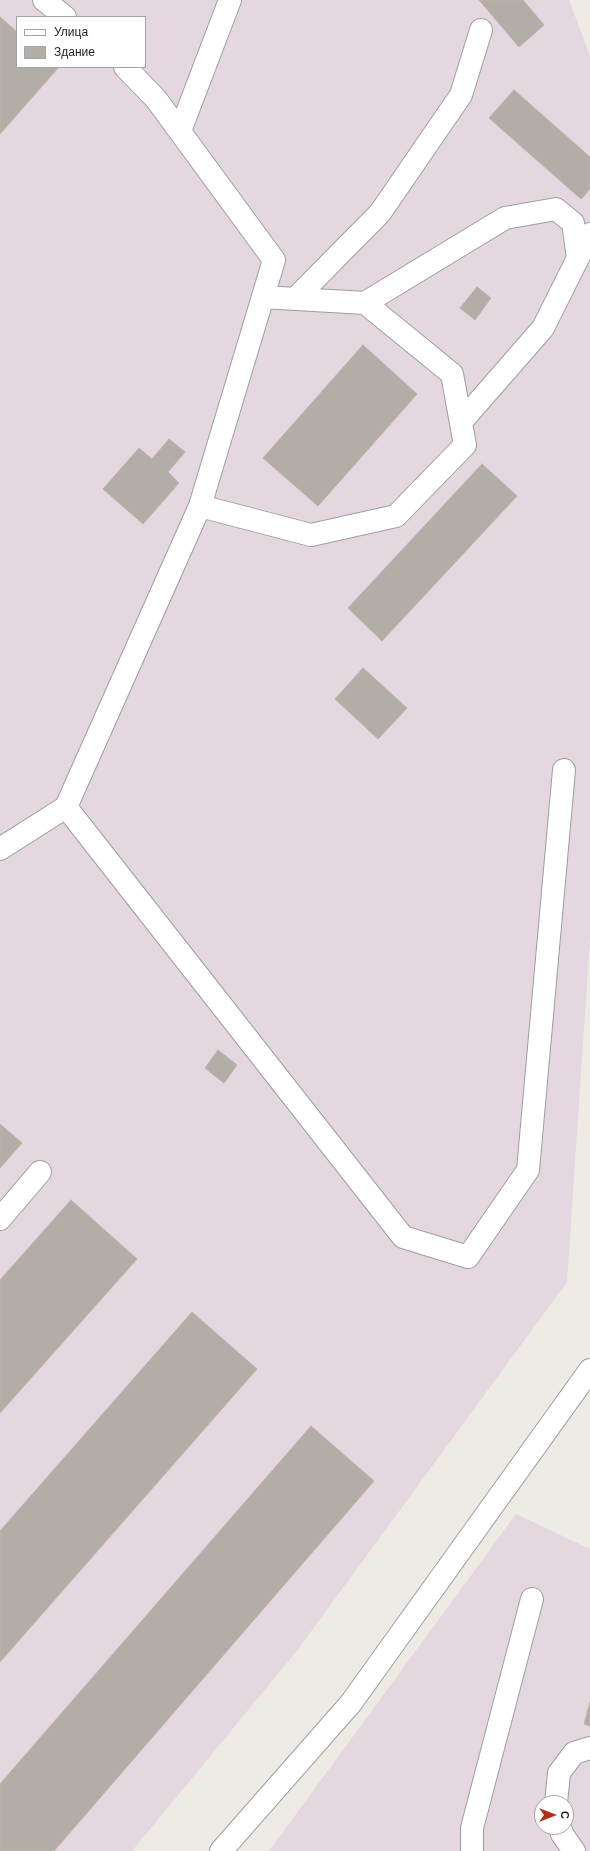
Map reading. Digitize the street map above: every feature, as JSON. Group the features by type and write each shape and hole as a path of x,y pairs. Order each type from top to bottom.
{"lane":[{"path":"44,0 64,16"},
{"path":"180,131 230,0"},
{"path":"295,299 380,213 461,95 481,30"},
{"path":"0,849 66,807 200,506 274,260 156,99 126,68"},
{"path":"263,297 365,303 505,218 556,209 573,223 578,258"},
{"path":"461,422 543,328 590,234"},
{"path":"200,506 311,535 396,516 464,445 452,374 365,303"},
{"path":"66,807 403,1237 468,1257 528,1170 564,770"},
{"path":"0,1219 40,1172"},
{"path":"221,1851 351,1703 590,1370"},
{"path":"472,1851 472,1828 532,1599"},
{"path":"557,1795 558,1773 574,1753 590,1748"},
{"path":"563,1835 574,1851"}],"shaded area":[{"path":"0,0 569,0 590,56 590,939 567,1282 296,1652 132,1851 0,1851"},
{"path":"516,1514 590,1549 590,1851 269,1851"}],"building":[{"path":"479,0 523,0 544,25 519,47"},
{"path":"0,17 16,31 16,68 58,68 0,134"},
{"path":"514,90 590,157 590,189 581,199 489,118"},
{"path":"477,287 491,298 475,320 460,308"},
{"path":"363,345 417,394 318,506 263,458"},
{"path":"169,439 185,452 168,472 179,483 143,524 103,489 139,448 152,459"},
{"path":"482,464 517,496 382,641 348,608"},
{"path":"363,668 407,708 378,739 335,699"},
{"path":"218,1050 237,1065 224,1083 205,1068"},
{"path":"0,1124 22,1143 0,1168"},
{"path":"71,1200 137,1259 0,1413 0,1280"},
{"path":"192,1312 257,1369 0,1662 0,1531"},
{"path":"311,1426 374,1481 54,1851 0,1851 0,1784"},
{"path":"590,1702 590,1726 584,1724"}]}
